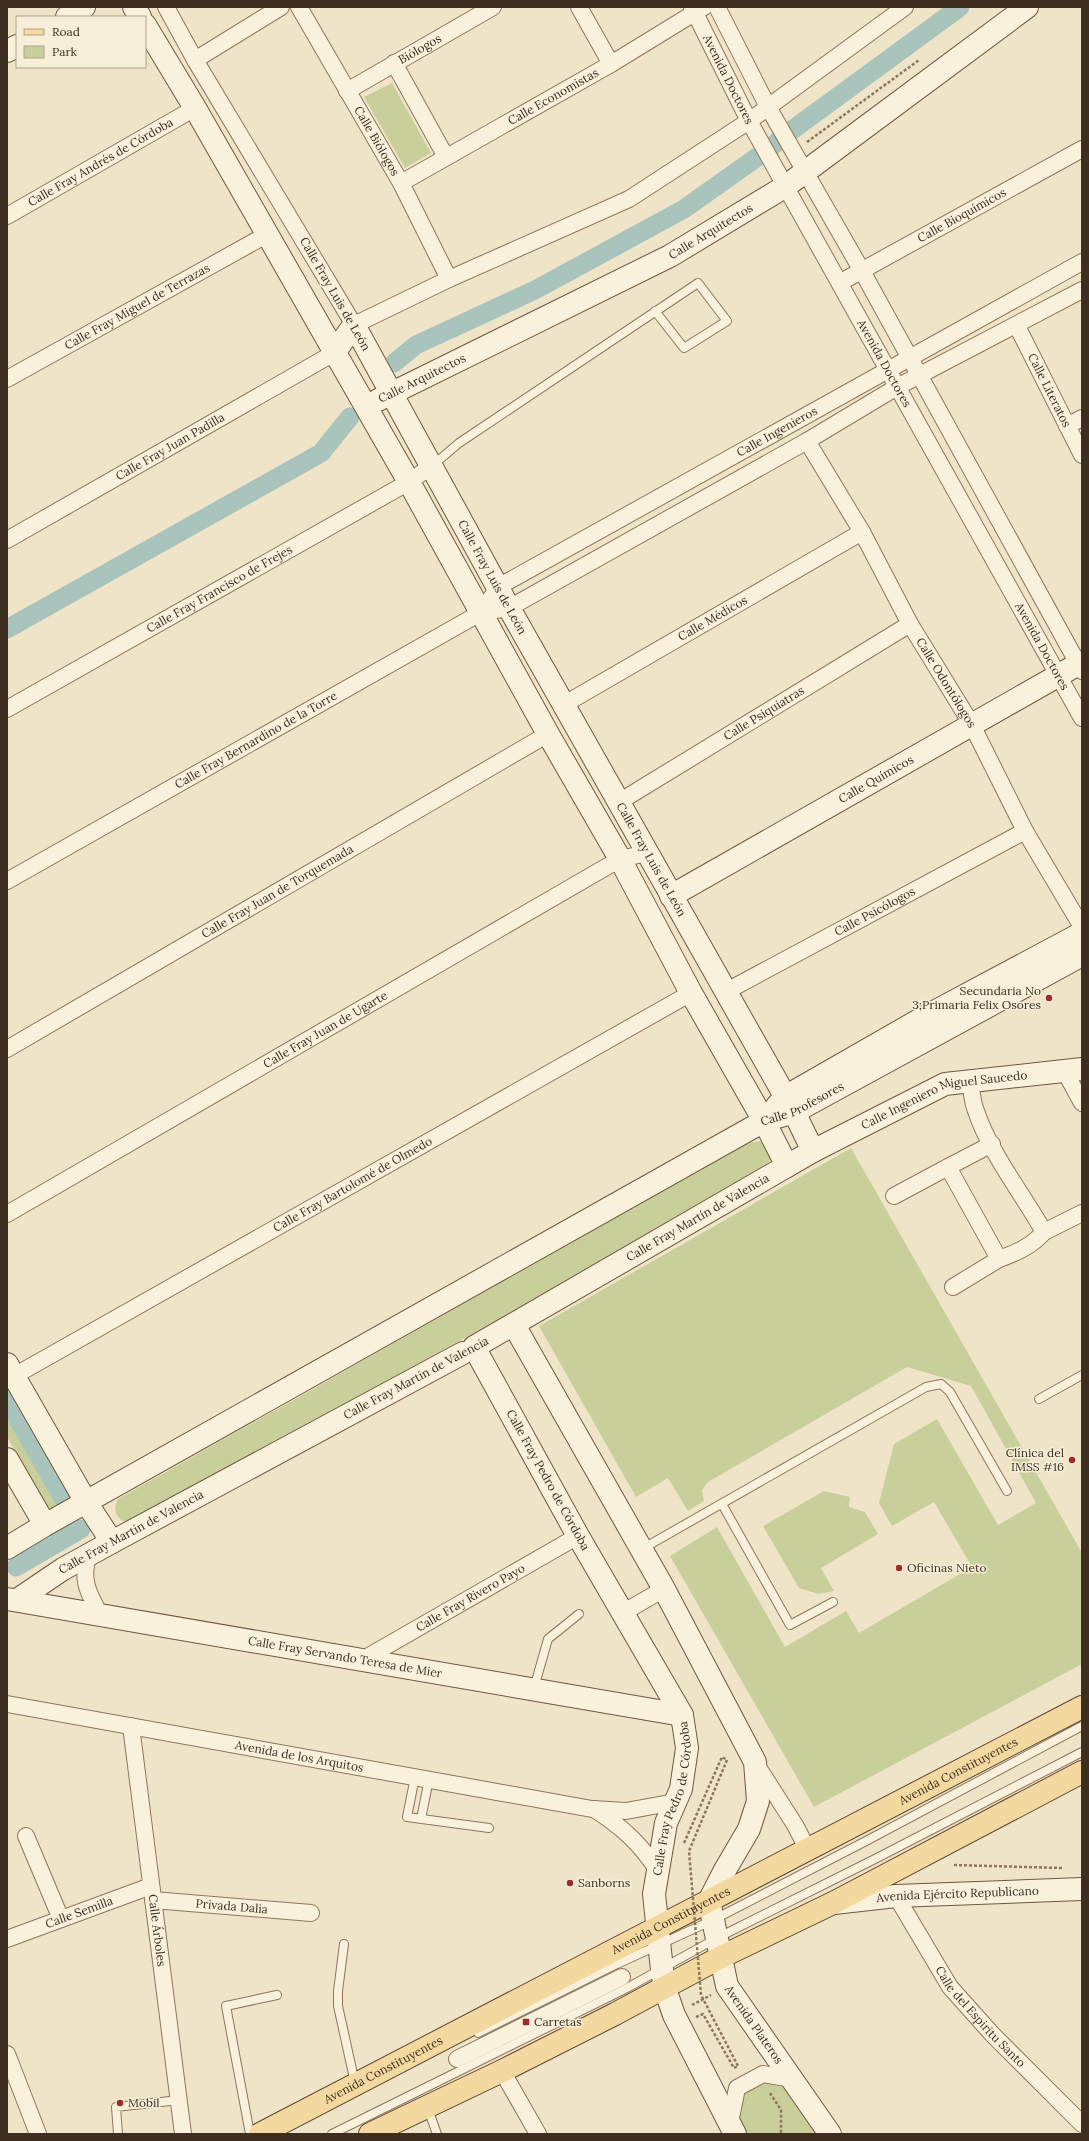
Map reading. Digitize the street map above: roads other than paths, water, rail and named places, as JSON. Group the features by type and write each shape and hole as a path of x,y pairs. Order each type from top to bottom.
{"main road":[{"name":"Avenida Constituyentes","path":"370,2134 502,2071 664,1979 715,1929 808,1850 1082,1707"},
{"name":"Avenida Constituyentes","path":"260,2134 355,2085 658,1937 715,1929 833,1903 1082,1772"}],"street":[{"path":"134,7 139,16"},
{"name":"Calle Fray Luis de León","path":"166,7 195,60 354,325 430,467 563,705 790,1104 813,1151"},
{"path":"195,60 281,7"},
{"name":"Calle Biólogos","path":"299,7 401,183 449,279"},
{"name":"Biólogos","path":"347,91 493,7"},
{"path":"579,7 611,64"},
{"name":"Avenida Doctores","path":"717,7 768,107 862,271 1081,666"},
{"path":"334,353 354,325 449,279 629,199 752,124 768,107 904,7"},
{"name":"Calle Arquitectos","path":"364,406 670,256 783,182 804,172 1027,7"},
{"name":"Calle Economistas","path":"401,183 611,64 697,9"},
{"name":"Avenida Doctores","path":"697,9 752,124 783,182 841,282 887,370 1082,718"},
{"path":"146,27 268,234 364,406 409,482 548,734 620,859 691,993 764,1121 787,1166"},
{"path":"7,51 16,46"},
{"path":"394,63 446,157"},
{"name":"Calle Fray Andrés de Córdoba","path":"7,216 195,108"},
{"name":"Calle Bioquímicos","path":"841,282 1082,149"},
{"name":"Calle Fray Miguel de Terrazas","path":"7,379 268,234"},
{"name":"Calle Ingenieros","path":"482,612 498,587 1082,262"},
{"name":"Calle Ingenieros","path":"509,608 807,441 897,387 1017,326 1082,290"},
{"name":"Calle Literatos","path":"1017,326 1066,426 1082,454"},
{"name":"Calle Fray Juan Padilla","path":"7,540 334,353"},
{"path":"1066,426 1082,418"},
{"name":"Calle Odontólogos","path":"807,441 862,532 910,624 972,725 1025,831 1082,927"},
{"name":"Calle Fray Francisco de Frejes","path":"7,709 409,482 430,467"},
{"name":"Calle Médicos","path":"563,705 862,532"},
{"name":"Calle Fray Bernardino de la Torre","path":"7,881 482,612 509,608"},
{"name":"Calle Psiquiatras","path":"619,802 910,624"},
{"name":"Calle Químicos","path":"671,896 1058,675 1081,666"},
{"name":"Calle Fray Juan de Torquemada","path":"7,1049 548,734"},
{"name":"Calle Psicólogos","path":"725,992 1025,831"},
{"name":"Calle Fray Juan de Ugarte","path":"7,1214 620,859 647,853"},
{"name":"Calle Profesores","path":"764,1121 922,1019 1082,933"},
{"name":"Calle Profesores","path":"790,1104 1082,956"},
{"name":"Calle Fray Bartolomé de Olmedo","path":"10,1370 691,993"},
{"path":"1073,1070 1082,1103"},
{"name":"Calle Ingeniero Miguel Saucedo","path":"813,1151 945,1084 1073,1070"},
{"path":"970,1081 976,1111 1001,1163 1044,1232"},
{"path":"7,1548 45,1525 764,1121"},
{"path":"894,1196 992,1144"},
{"name":"Calle Fray Martín de Valencia","path":"12,1599 88,1555 514,1325 813,1151"},
{"path":"948,1167 999,1259"},
{"path":"953,1287 999,1259 1030,1245 1044,1232 1082,1213"},
{"path":"514,1325 664,1589 755,1762 808,1850"},
{"name":"Calle Fray Pedro de Córdoba","path":"469,1350 624,1612 682,1715 687,1748 681,1789 666,1823 654,1894 658,1937 664,1979 674,2015 732,2128"},
{"path":"10,1370 86,1502 112,1542"},
{"path":"7,1460 45,1525"},
{"name":"Calle Fray Rivero Payo","path":"362,1660 578,1536"},
{"path":"88,1555 84,1570 86,1586 100,1614"},
{"path":"624,1612 664,1589"},
{"name":"Calle Fray Servando Teresa de Mier","path":"12,1599 682,1715"},
{"name":"Avenida de los Arquitos","path":"7,1704 592,1809 626,1811 675,1802"},
{"name":"Calle Árboles","path":"131,1726 183,2134"},
{"path":"715,1929 725,1870 749,1829 758,1801 755,1762"},
{"name":"Avenida de los Arquitos","path":"592,1809 612,1820 630,1835 644,1849 658,1870"},
{"path":"26,1836 61,1919"},
{"name":"Avenida Ejército Republicano","path":"833,1903 896,1896 1082,1889"},
{"name":"Privada Dalia","path":"152,1893 311,1913"},
{"name":"Calle Semilla","path":"7,1939 61,1919 152,1893"},
{"name":"Calle del Espiritu Santo","path":"896,1896 950,1987 992,2034 1082,2124"},
{"name":"Avenida Plateros","path":"715,1929 727,1986 830,2134"},
{"path":"457,2059 622,1977"},
{"path":"7,2054 38,2134"},
{"path":"502,2071 538,2134"},
{"path":"732,2128 737,2088 763,2074 792,2079"}],"lane":[{"path":"430,467 459,443 655,311 698,283 726,321 684,348 655,311"},
{"path":"1039,1399 1082,1375"},
{"path":"642,1550 926,1387 941,1384 950,1392 1007,1492"},
{"path":"722,1504 790,1625 833,1602"},
{"path":"533,1690 548,1639 580,1614"},
{"path":"715,1929 866,1841 1082,1726"},
{"path":"715,1929 875,1859 1082,1752"},
{"path":"422,1778 407,1817 489,1828"},
{"path":"421,1819 422,1778"},
{"path":"467,2038 658,1937"},
{"path":"344,1944 338,1991 338,2006 355,2085"},
{"path":"332,2134 664,1979"},
{"path":"250,2134 226,2006 277,1995"},
{"path":"118,2134 116,2107 178,2100"},
{"path":"427,2107 437,2134"}],"waterway":[{"path":"394,363 416,345 535,290 684,209 770,148 784,136 960,7"},
{"path":"7,629 321,453 350,417"},
{"path":"7,1400 63,1498"},
{"path":"16,1567 81,1529"}],"place":[{"name":"Secundaria No 3;Primaria Felix Osores","path":"1049,998"},
{"name":"Clínica del IMSS #16","path":"1072,1460"},
{"name":"Oficinas Nieto","path":"899,1568"},
{"name":"Sanborns","path":"570,1883"},
{"name":"Carretas","path":"526,2022"},
{"name":"Mobil","path":"120,2103"}]}
